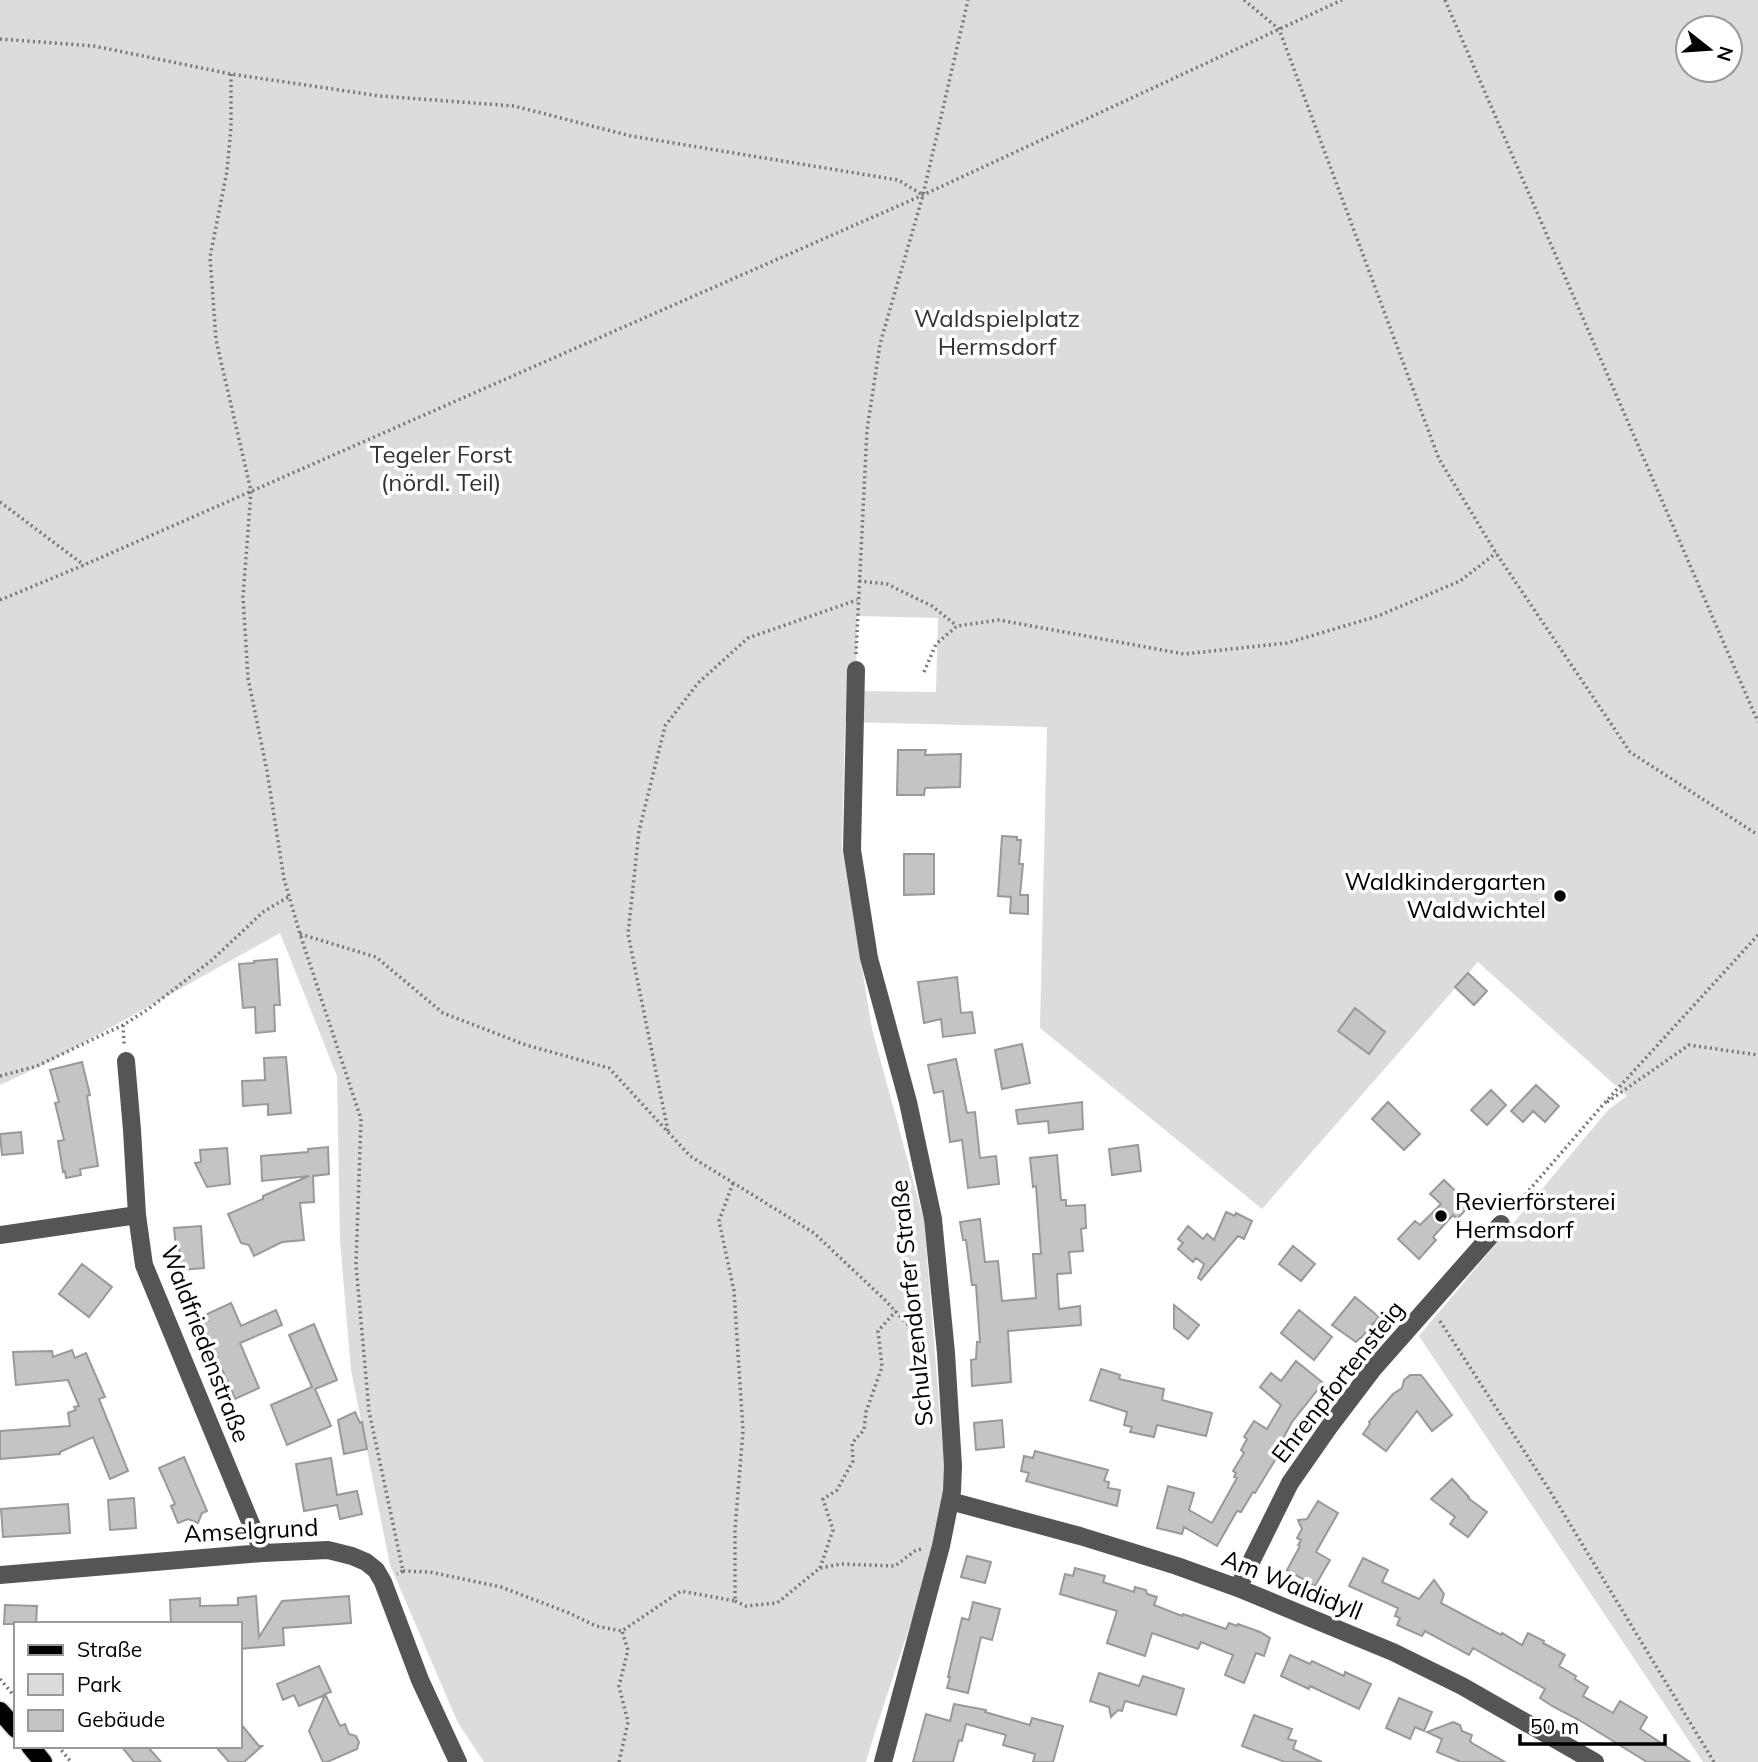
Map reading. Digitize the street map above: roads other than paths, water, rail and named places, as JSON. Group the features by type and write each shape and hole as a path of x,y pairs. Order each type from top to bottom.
{"main road":[{"path":"0,1711 14,1727"},
{"path":"32,1748 43,1762"}],"street":[{"name":"Schulzendorfer Straße","path":"856,670 852,850 869,958 908,1102 933,1219 946,1353 953,1466 950,1501 940,1546 883,1762"},
{"name":"Waldfriedenstraße","path":"126,1061 136,1215 144,1265 263,1553"},
{"path":"0,1235 136,1215"},
{"name":"Ehrenpfortensteig","path":"1238,1588 1290,1483 1329,1427 1373,1369 1501,1224"},
{"name":"Am Waldidyll","path":"950,1501 1080,1536 1238,1588 1393,1652 1462,1686 1595,1762"},
{"name":"Amselgrund","path":"0,1575 328,1550 366,1562 376,1570 383,1582 420,1680 458,1762"}],"place":[{"name":"Waldkindergarten Waldwichtel","path":"1560,896"},
{"name":"Revierförsterei Hermsdorf","path":"1441,1216"}],"park label":[{"name":"Waldspielplatz Hermsdorf","path":"997,333"},
{"name":"Tegeler Forst (nördl. Teil)","path":"441,469"}]}
